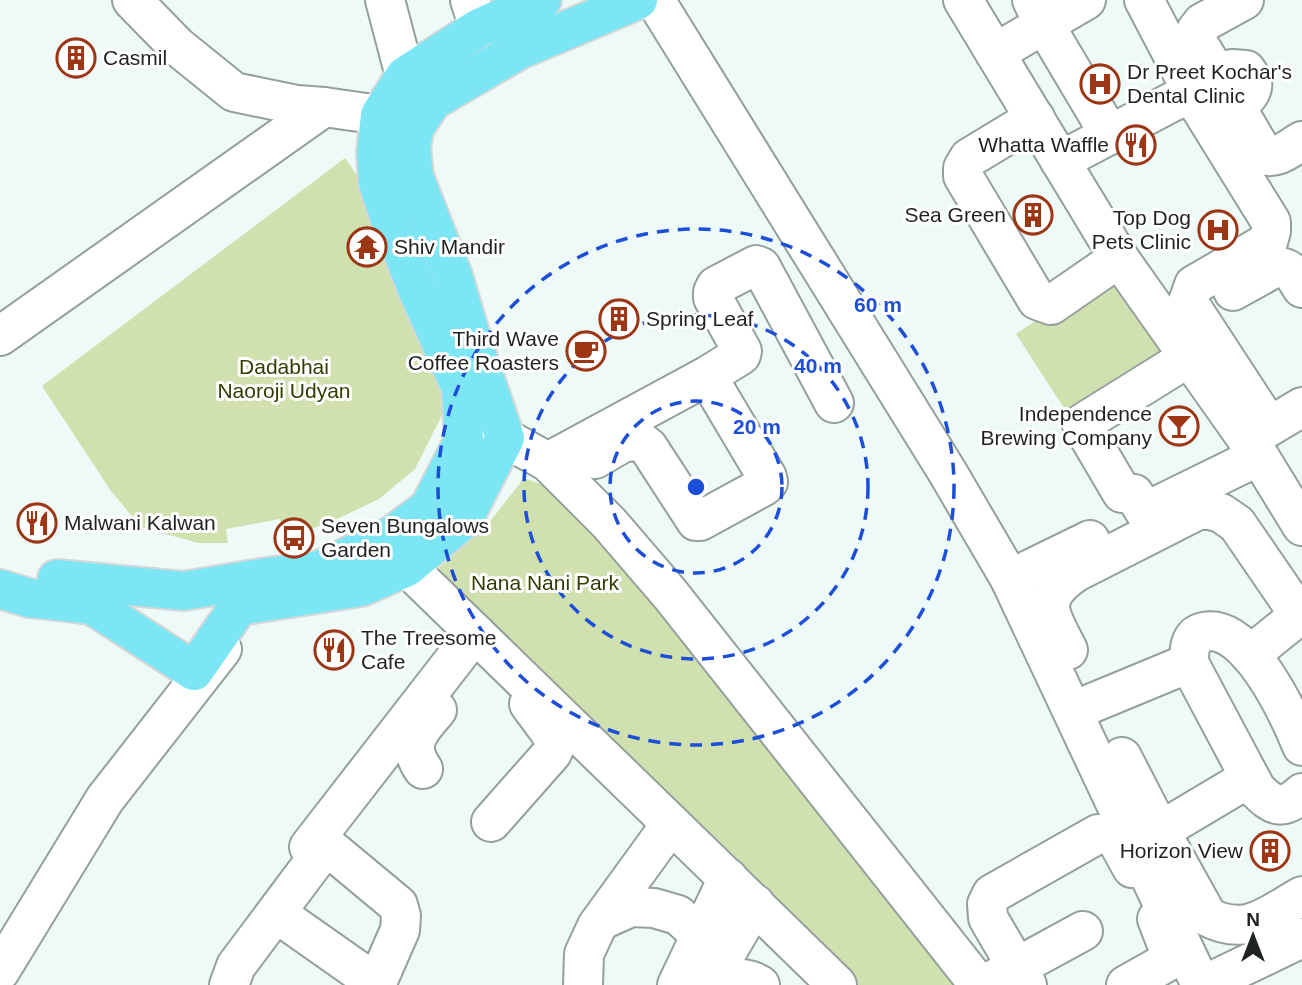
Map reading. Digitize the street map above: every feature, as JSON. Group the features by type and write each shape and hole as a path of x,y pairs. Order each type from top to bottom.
{"main road":[{"path":"405,76 475,14 542,0"},
{"path":"0,589 29,598 92,605 194,671 240,593 320,569 393,535 429,508 464,440 461,388 390,219 378,183 376,153 409,114 519,51 638,0"},
{"path":"0,565 40,578 184,591 240,593 361,587 407,567 463,520 506,438 453,275 414,177 409,114"}],"street":[{"path":"132,0 177,46 234,92 297,105 409,114 405,76 385,0"},
{"path":"655,0 948,473 1083,707 1214,983 1302,938"},
{"path":"963,0 1119,258 1174,310 1258,441 1302,526"},
{"path":"995,53 1038,12 1086,0"},
{"path":"1144,0 1187,82 1184,97"},
{"path":"1244,0 1202,23 1195,30 1195,40 1217,74 1232,69 1246,70 1252,77 1252,88 1248,97 1236,107 1264,155 1269,158 1276,156 1302,141"},
{"path":"1038,12 1110,135"},
{"path":"1060,161 1184,97 1193,96 1272,222 1268,242 1280,266 1194,285 1174,310"},
{"path":"0,336 324,107"},
{"path":"1035,118 968,159 963,169 963,176 1030,289 1037,300 1051,306 1119,258"},
{"path":"556,470 741,355 713,298 713,292 716,286 755,265 761,267 834,402"},
{"path":"1174,310 1189,357 1258,441"},
{"path":"1145,511 1082,428 1083,422 1189,357"},
{"path":"556,470 624,442 640,441 648,447 696,521 700,522 764,486 768,482 767,477 707,376"},
{"path":"1010,579 1145,511 1258,441 1302,407"},
{"path":"464,436 506,438 556,470 609,523 1002,981"},
{"path":"1083,707 1050,614 1053,593 1062,582 1145,511 1205,509 1221,513 1237,524 1301,616 1250,655"},
{"path":"407,567 480,645 527,702 556,744 552,753 491,822"},
{"path":"0,971 105,799 226,645 240,593"},
{"path":"1301,741 1274,689 1239,644 1219,632 1202,632 1193,639 1189,650 1189,663 1256,789 1266,800 1278,806 1284,806 1302,793"},
{"path":"229,985 236,966 323,851 408,772 416,759 416,736 480,645"},
{"path":"480,645 671,824 837,985"},
{"path":"276,914 376,984 400,930 401,916 398,905 323,851 309,847 480,645"},
{"path":"1083,707 1189,663"},
{"path":"1147,837 1249,778"},
{"path":"583,985 584,954 597,926 671,824"},
{"path":"1002,981 988,918 987,904 992,894 1098,834 1110,834 1115,837 1153,908 1169,950 1167,961 1126,985"},
{"path":"1147,837 1208,917 1221,924 1252,924 1302,897"},
{"path":"677,985 700,935 741,891"},
{"path":"710,985 741,891"},
{"path":"602,920 631,907 654,908 678,915 700,935"},
{"path":"1002,981 1083,931"},
{"path":"710,985 728,979 751,980 760,985"}],"green space":[{"name":"Dadabhai Naoroji Udyan","path":"345,158 359,178 445,382 442,415 415,469 379,499 305,531 283,534 280,519 226,529 228,543 198,543 141,527 111,491 42,386"},
{"path":"1111,269 1170,369 1075,425 1016,334"},
{"name":"Nana Nani Park","path":"524,478 567,494 957,985 853,985 490,632 439,568 484,529"}],"place":[{"name":"Casmil","path":"76,58"},
{"name":"Dr Preet Kochar's Dental Clinic","path":"1100,84"},
{"name":"Whatta Waffle","path":"1136,145"},
{"name":"Sea Green","path":"1033,215"},
{"name":"Top Dog Pets Clinic","path":"1218,230"},
{"name":"Shiv Mandir","path":"367,247"},
{"name":"Spring Leaf","path":"619,319"},
{"name":"Third Wave Coffee Roasters","path":"586,351"},
{"name":"Independence Brewing Company","path":"1179,426"},
{"name":"Malwani Kalwan","path":"37,523"},
{"name":"Seven Bungalows Garden","path":"294,538"},
{"name":"The Treesome Cafe","path":"334,650"},
{"name":"Horizon View","path":"1270,851"}]}
